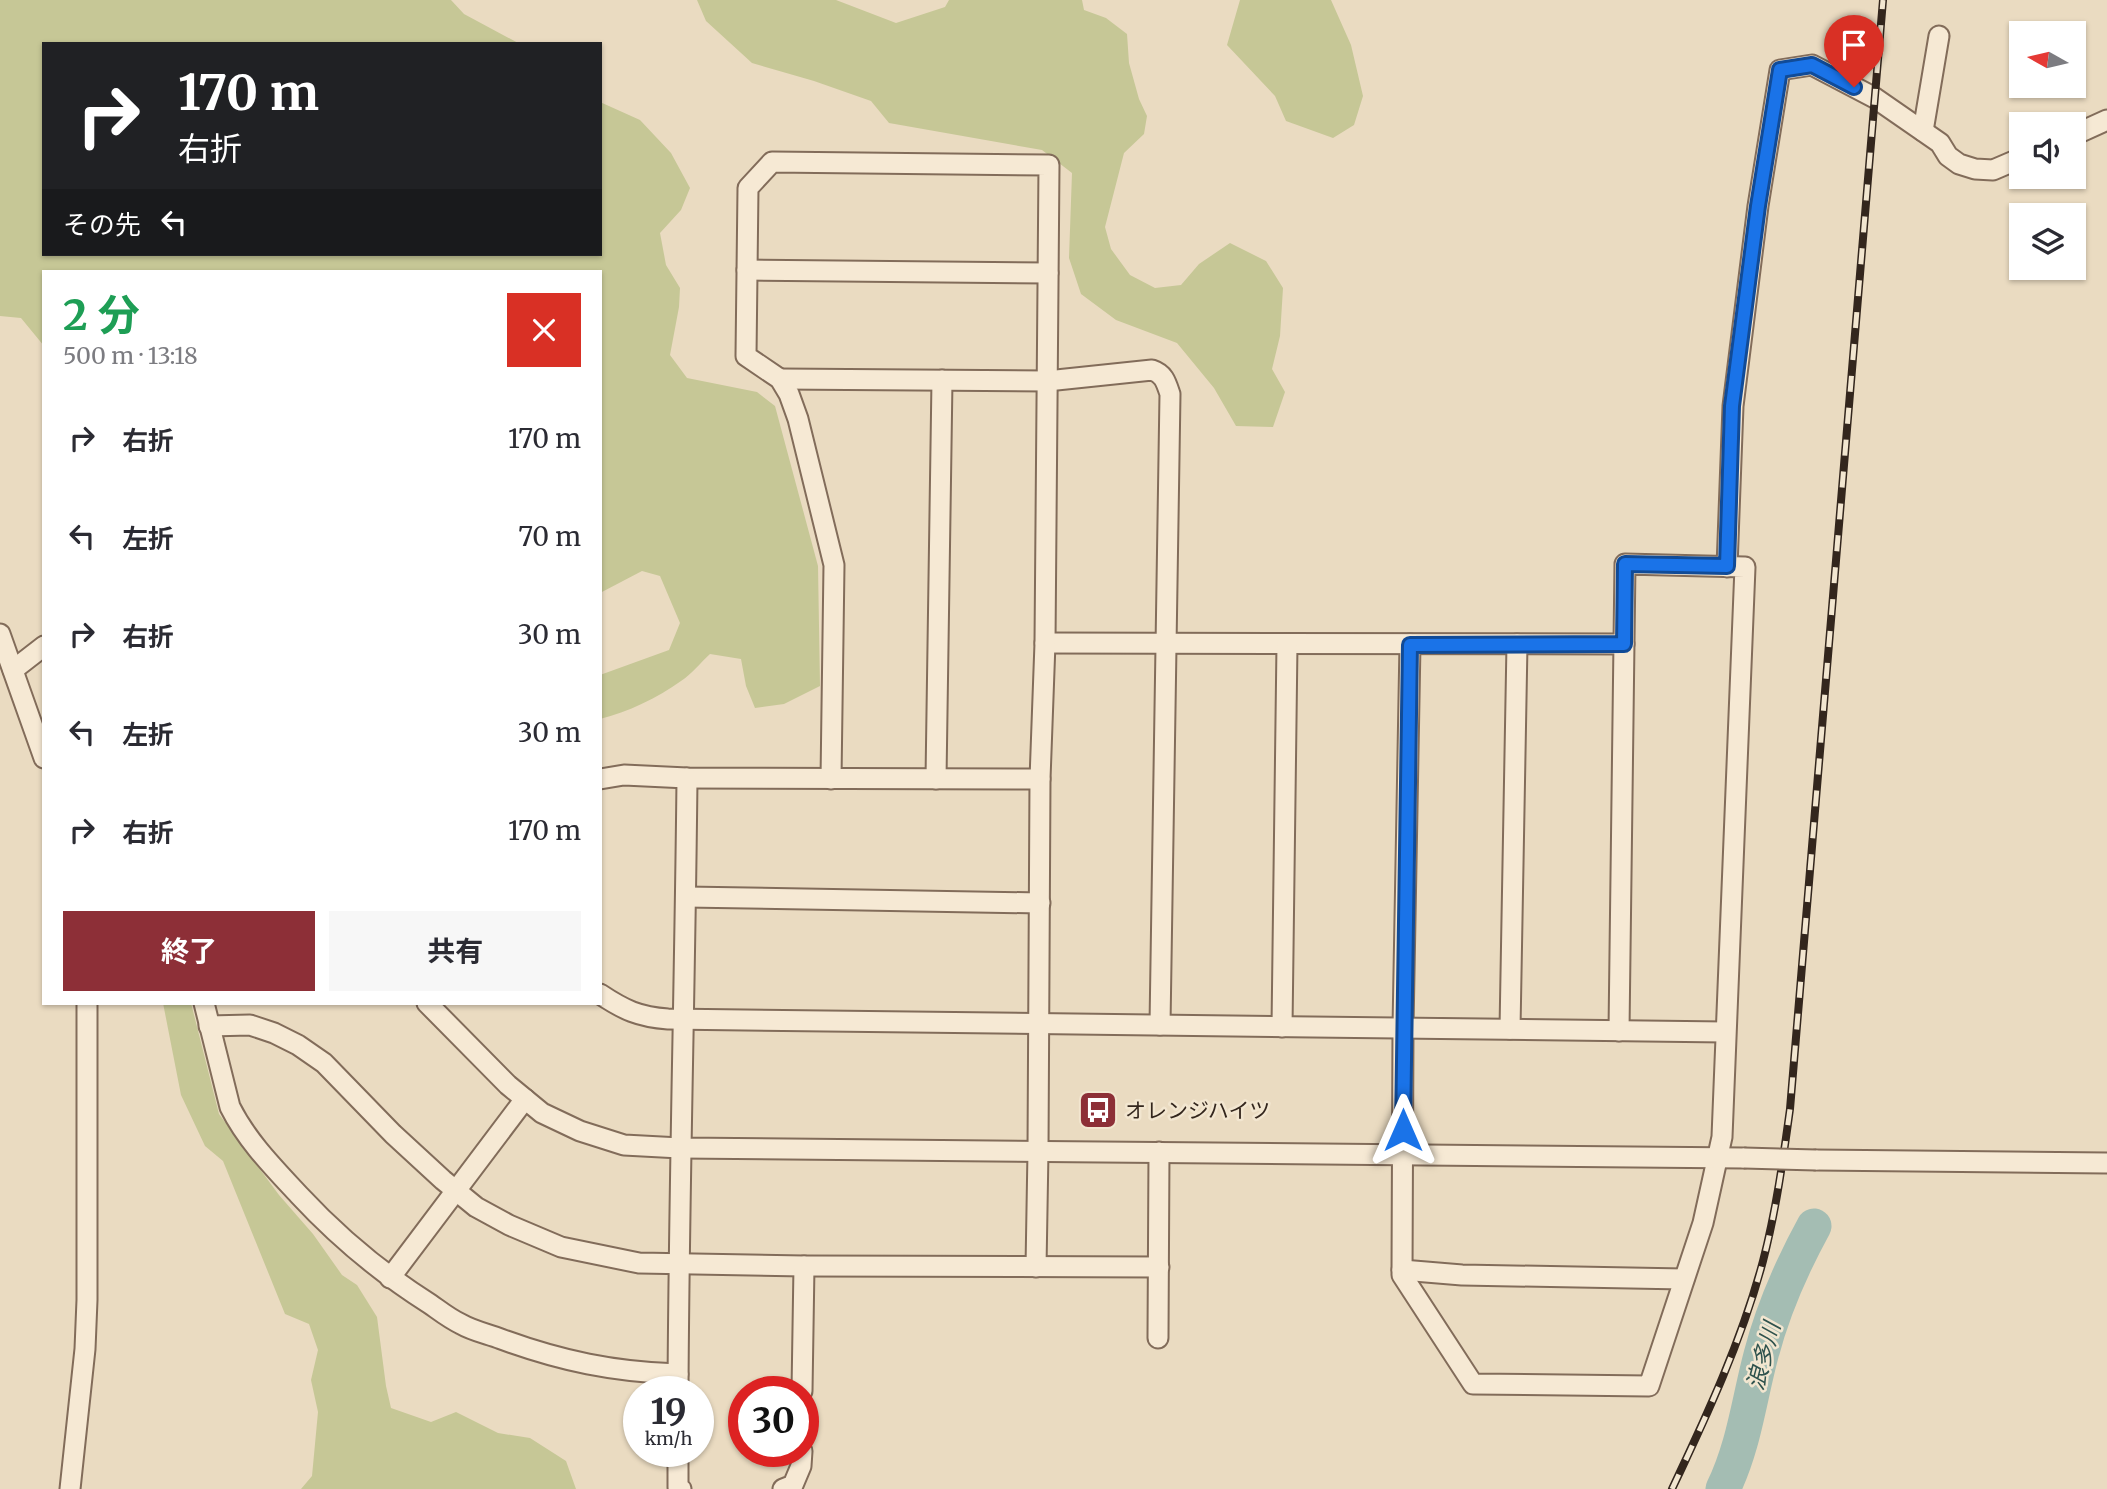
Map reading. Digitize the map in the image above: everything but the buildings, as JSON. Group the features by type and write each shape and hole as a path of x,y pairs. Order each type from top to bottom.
{"street":[{"path":"1923,131 1940,36"},
{"path":"1727,566 1732,406 1758,206 1780,70 1812,65 1875,98 1940,143 1948,156 1959,164 1975,169 1993,170 2009,164"},
{"path":"2086,130 2107,120"},
{"path":"831,779 834,565 798,419 789,394 780,379 746,356 748,188 772,162 1049,164 1035,1267"},
{"path":"747,270 1048,273"},
{"path":"780,379 1047,381 1152,370 1160,373 1166,381 1170,394 1160,1025"},
{"path":"936,779 942,380"},
{"path":"1410,645 1403,1028 1402,1275 1473,1384 1649,1386 1703,1223 1722,1137 1745,567 1625,564 1619,1031"},
{"path":"0,634 42,747"},
{"path":"1045,643 1624,644"},
{"path":"1282,1027 1287,644"},
{"path":"1510,1029 1517,644"},
{"path":"13,670 42,648"},
{"path":"602,779 624,775 687,778 1040,779"},
{"path":"678,1376 687,778"},
{"path":"685,897 1040,903"},
{"path":"602,995 625,1010 647,1018 684,1020 1725,1032"},
{"path":"70,1489 85,1349 87,1005"},
{"path":"204,1005 230,1107 236,1120 259,1152 322,1219 362,1256 390,1278 462,1325 574,1363 652,1376"},
{"path":"429,1005 508,1085 542,1113 591,1135 624,1145 680,1148 2107,1163"},
{"path":"209,1026 250,1026 274,1033 307,1051 324,1063 393,1134 476,1207 509,1225 561,1247 639,1263 1159,1267"},
{"path":"390,1278 525,1099"},
{"path":"1158,1338 1159,1153"},
{"path":"802,1376 804,1266"},
{"path":"1402,1270 1462,1275 1684,1279"},
{"path":"678,1467 678,1487 681,1489"},
{"path":"783,1489 793,1485 801,1467"}],"green space":[{"path":"0,0 451,0 464,14 516,42 42,42 42,256 602,256 602,103 640,120 671,153 690,188 681,210 660,233 666,265 680,288 670,355 687,378 757,392 775,406 818,566 820,686 784,704 755,708 746,686 741,659 710,654 685,678 662,693 602,718 602,674 669,650 680,623 660,576 642,571 602,592 602,270 42,270 42,344 21,318 0,316"},
{"path":"697,0 836,0 896,23 945,7 949,0 1082,0 1084,10 1106,18 1127,34 1129,63 1139,99 1147,116 1144,134 1124,153 1105,227 1111,249 1130,275 1155,288 1181,285 1199,264 1230,243 1266,261 1283,288 1280,336 1272,369 1285,392 1273,427 1236,426 1214,388 1177,343 1116,320 1081,294 1069,258 1072,173 1042,150 889,123 871,101 752,63 706,21"},
{"path":"1240,0 1331,0 1351,45 1363,96 1354,125 1333,138 1286,121 1275,96 1227,45"},
{"path":"163,1005 192,1005 219,1114 342,1275 357,1285 377,1317 391,1408 431,1422 456,1412 498,1433 530,1438 566,1461 576,1489 301,1489 312,1476 318,1412 311,1380 318,1350 309,1324 285,1314 223,1161 205,1146 181,1095"}],"waterway":[{"name":"浪多川","path":"1723,1489 1741,1440 1771,1321 1790,1273 1814,1226"}],"railway":[{"path":"1672,1489 1723,1377 1745,1320 1772,1223 1785,1147 1883,0"}],"place":[{"name":"オレンジハイツ","path":"1098,1110"}],"route":[{"path":"1403,1130 1410,645 1624,644 1625,564 1727,566 1732,406 1758,206 1780,70 1812,65 1854,87"}]}
